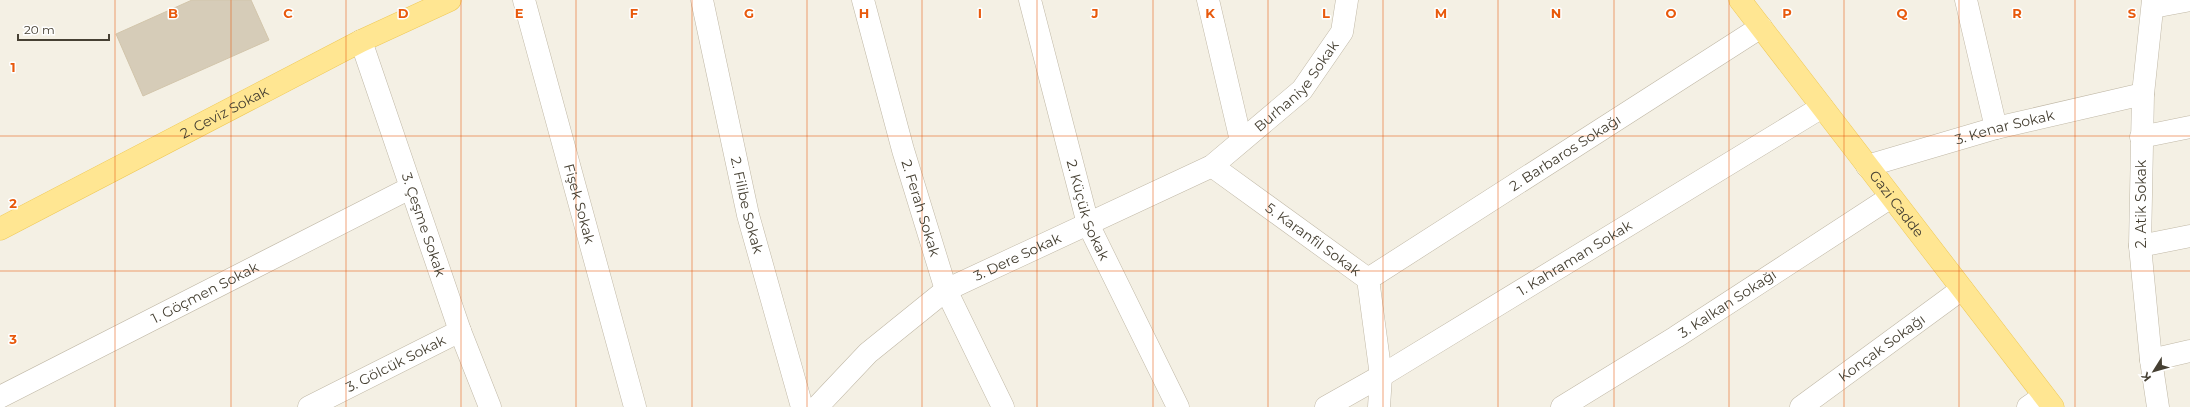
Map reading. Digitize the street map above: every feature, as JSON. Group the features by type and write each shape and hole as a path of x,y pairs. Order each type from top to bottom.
{"main road":[{"name":"2. Ceviz Sokak","path":"0,229 361,42 450,0"},
{"name":"Gazi Cadde","path":"1740,0 1962,289 2042,403"}],"street":[{"name":"Fişek Sokak","path":"524,0 635,407"},
{"name":"2. Filibe Sokak","path":"702,0 748,215 802,407"},
{"name":"2. Ferah Sokak","path":"863,0 903,150 946,290 1003,407"},
{"name":"2. Küçük Sokak","path":"1030,0 1088,224 1178,407"},
{"path":"1208,0 1241,141"},
{"name":"Burhaniye Sokak","path":"1241,141 1302,90 1342,32 1347,0"},
{"path":"1966,0 1996,128"},
{"path":"2153,4 2190,0"},
{"name":"2. Atik Sokak","path":"2153,4 2143,94 2140,246 2151,360 2158,407"},
{"name":"2. Barbaros Sokağı","path":"1368,279 1761,27"},
{"name":"3. Çeşme Sokak","path":"361,42 460,331 490,407"},
{"name":"3. Kenar Sokak","path":"1868,166 1996,128 2143,94"},
{"name":"1. Kahraman Sokak","path":"1326,407 1381,376 1822,107"},
{"path":"2141,137 2190,127"},
{"name":"3. Dere Sokak","path":"817,407 868,354 946,290 1212,166 1241,141"},
{"name":"5. Karanfil Sokak","path":"1212,166 1368,279 1381,376 1379,407"},
{"name":"1. Göçmen Sokak","path":"0,398 410,188"},
{"name":"3. Kalkan Sokağı","path":"1562,407 1676,337 1891,197"},
{"path":"2140,246 2190,236"},
{"name":"Konçak Sokağı","path":"1800,407 1962,289"},
{"name":"3. Gölcük Sokak","path":"309,407 460,331"},
{"path":"2151,360 2190,351"}],"building":[{"path":"192,0 251,0 269,40 143,96 116,34"}]}
